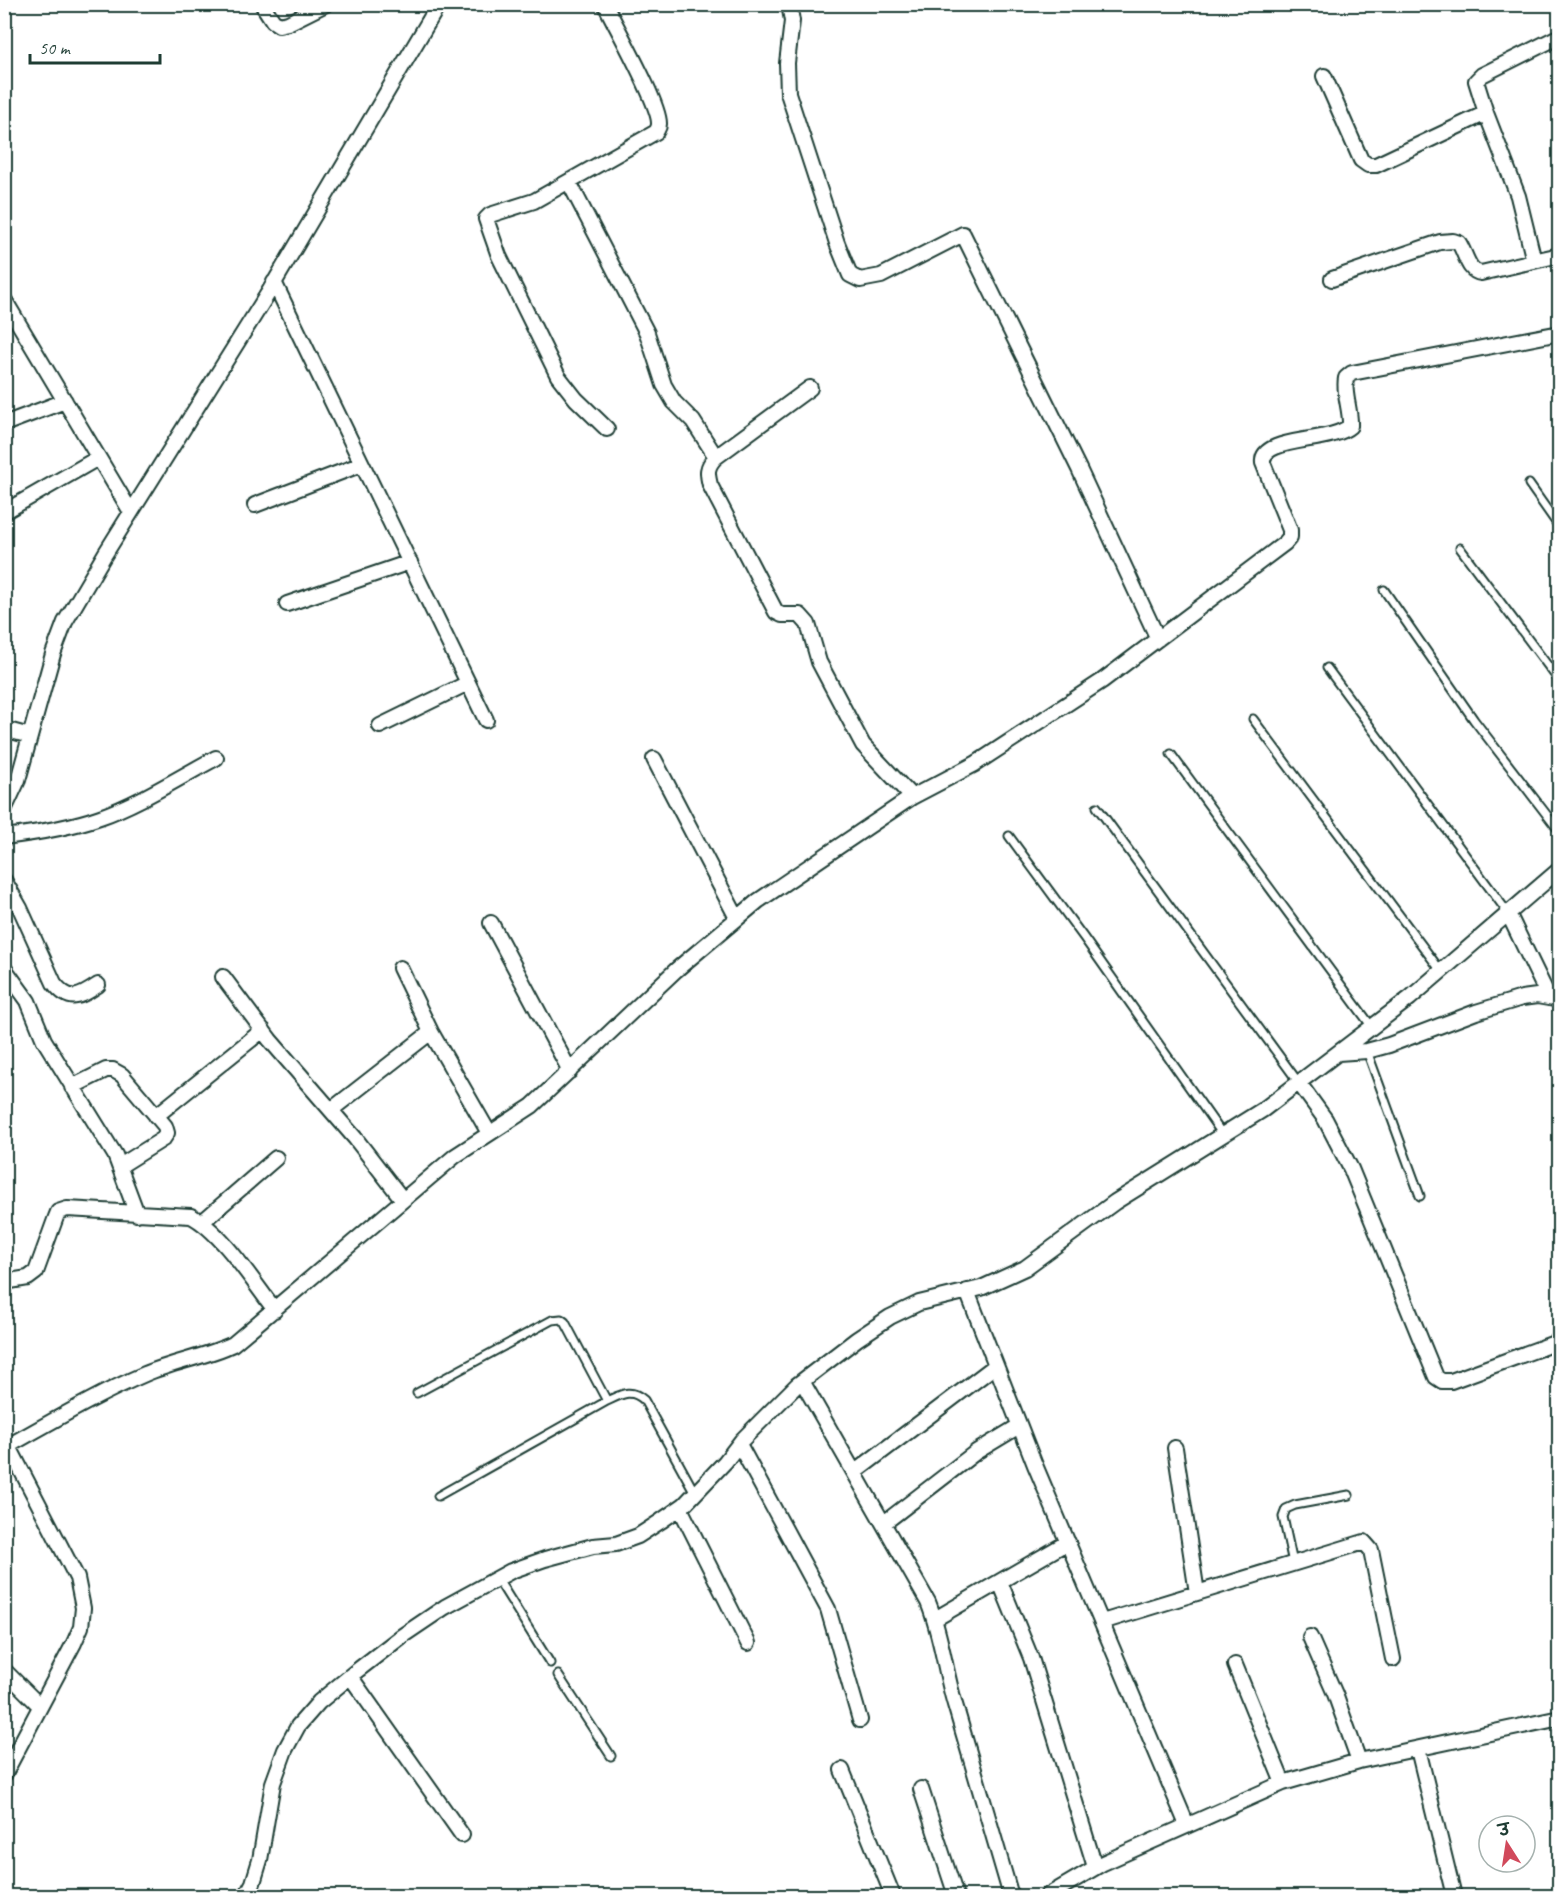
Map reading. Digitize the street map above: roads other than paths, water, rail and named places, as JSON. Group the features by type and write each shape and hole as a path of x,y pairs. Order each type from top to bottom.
{"street":[{"path":"262,4 273,21 279,25 288,23 326,4"},
{"path":"4,810 18,780 53,654 65,622 274,282 439,4"},
{"path":"605,4 651,97 660,123 656,132 534,201 490,215 487,223 500,256 558,376 576,399 607,429"},
{"path":"789,4 792,21 787,63 788,93 837,243 850,275 860,280 881,276 963,234 1079,469 1158,639"},
{"path":"1534,261 1518,196 1486,114 1476,81 1482,75 1560,36"},
{"path":"1324,76 1361,160 1368,165 1376,165 1486,114"},
{"path":"569,182 647,333 664,385 674,402 693,421 716,457"},
{"path":"1332,279 1440,242 1459,243 1475,273 1560,255"},
{"path":"274,282 486,720"},
{"path":"4,299 131,512"},
{"path":"4,1775 81,1626 82,1600 77,1578 6,1442 141,1375 233,1344 455,1156 532,1106 676,970 759,901 816,860 912,797 975,764 1102,681 1285,543 1290,537 1290,530 1263,464 1262,456 1277,446 1334,435 1350,426 1346,378 1363,371 1560,333"},
{"path":"810,388 716,457 708,464 707,473 710,485 776,612 782,615 803,617 808,624 819,662 863,745 912,797"},
{"path":"4,424 65,401"},
{"path":"4,512 99,458"},
{"path":"255,505 362,464"},
{"path":"287,604 410,562"},
{"path":"380,726 468,683"},
{"path":"4,729 30,736"},
{"path":"4,837 47,831 99,818 216,758"},
{"path":"654,759 737,918"},
{"path":"246,1896 260,1860 273,1783 285,1750 297,1726 319,1702 350,1676 402,1636 445,1607 497,1578 545,1558 593,1546 616,1544 638,1536 680,1508 725,1462 766,1414 802,1381 857,1339 890,1317 919,1303 981,1288 1025,1268 1115,1202 1264,1109 1410,998 1560,869"},
{"path":"4,880 61,993 68,997 82,996 98,985"},
{"path":"1508,913 1554,999"},
{"path":"490,923 570,1071"},
{"path":"4,968 28,1001 44,1040 120,1166 137,1214"},
{"path":"400,968 431,1032 489,1133"},
{"path":"223,977 263,1030 403,1200"},
{"path":"1338,1053 1367,1051 1389,1045 1476,1012 1522,998 1537,996 1554,999"},
{"path":"156,1116 263,1030"},
{"path":"331,1110 431,1032"},
{"path":"72,1087 106,1070 113,1070 122,1075 165,1126 166,1133 163,1139 120,1166"},
{"path":"1299,1083 1325,1119 1351,1169 1436,1377 1442,1381 1451,1381 1560,1341"},
{"path":"202,1222 276,1158"},
{"path":"4,1282 28,1278 36,1272 58,1212 67,1209 191,1216 202,1222 220,1239 275,1310"},
{"path":"966,1291 1019,1426 1187,1825"},
{"path":"855,1472 995,1366"},
{"path":"802,1381 884,1523 935,1619 955,1707 1011,1896"},
{"path":"884,1523 976,1452 1019,1426"},
{"path":"739,1444 828,1609 860,1720"},
{"path":"1175,1448 1197,1593"},
{"path":"680,1508 748,1643"},
{"path":"935,1619 1068,1542"},
{"path":"1102,1622 1364,1542 1371,1550 1393,1659"},
{"path":"1000,1582 1041,1687 1095,1867"},
{"path":"1310,1637 1335,1694 1359,1761"},
{"path":"1235,1665 1284,1783"},
{"path":"4,1670 40,1706"},
{"path":"350,1676 462,1834"},
{"path":"1047,1896 1095,1867 1284,1783 1359,1761 1560,1718"},
{"path":"1418,1749 1454,1896"},
{"path":"842,1770 893,1896"},
{"path":"921,1789 956,1896"}],"lane":[{"path":"1529,484 1560,528"},
{"path":"1460,548 1560,682"},
{"path":"1384,590 1474,720 1560,832"},
{"path":"1328,668 1508,913"},
{"path":"1253,719 1441,971"},
{"path":"1171,754 1372,1027"},
{"path":"1097,807 1299,1083"},
{"path":"1009,836 1084,938 1223,1136"},
{"path":"1367,1051 1420,1196"},
{"path":"417,1393 552,1320 561,1319 607,1401"},
{"path":"438,1496 607,1401 632,1392 644,1400 695,1493"},
{"path":"1293,1563 1284,1517 1286,1509 1295,1505 1349,1495"},
{"path":"497,1578 550,1663"},
{"path":"558,1675 611,1756"}]}
